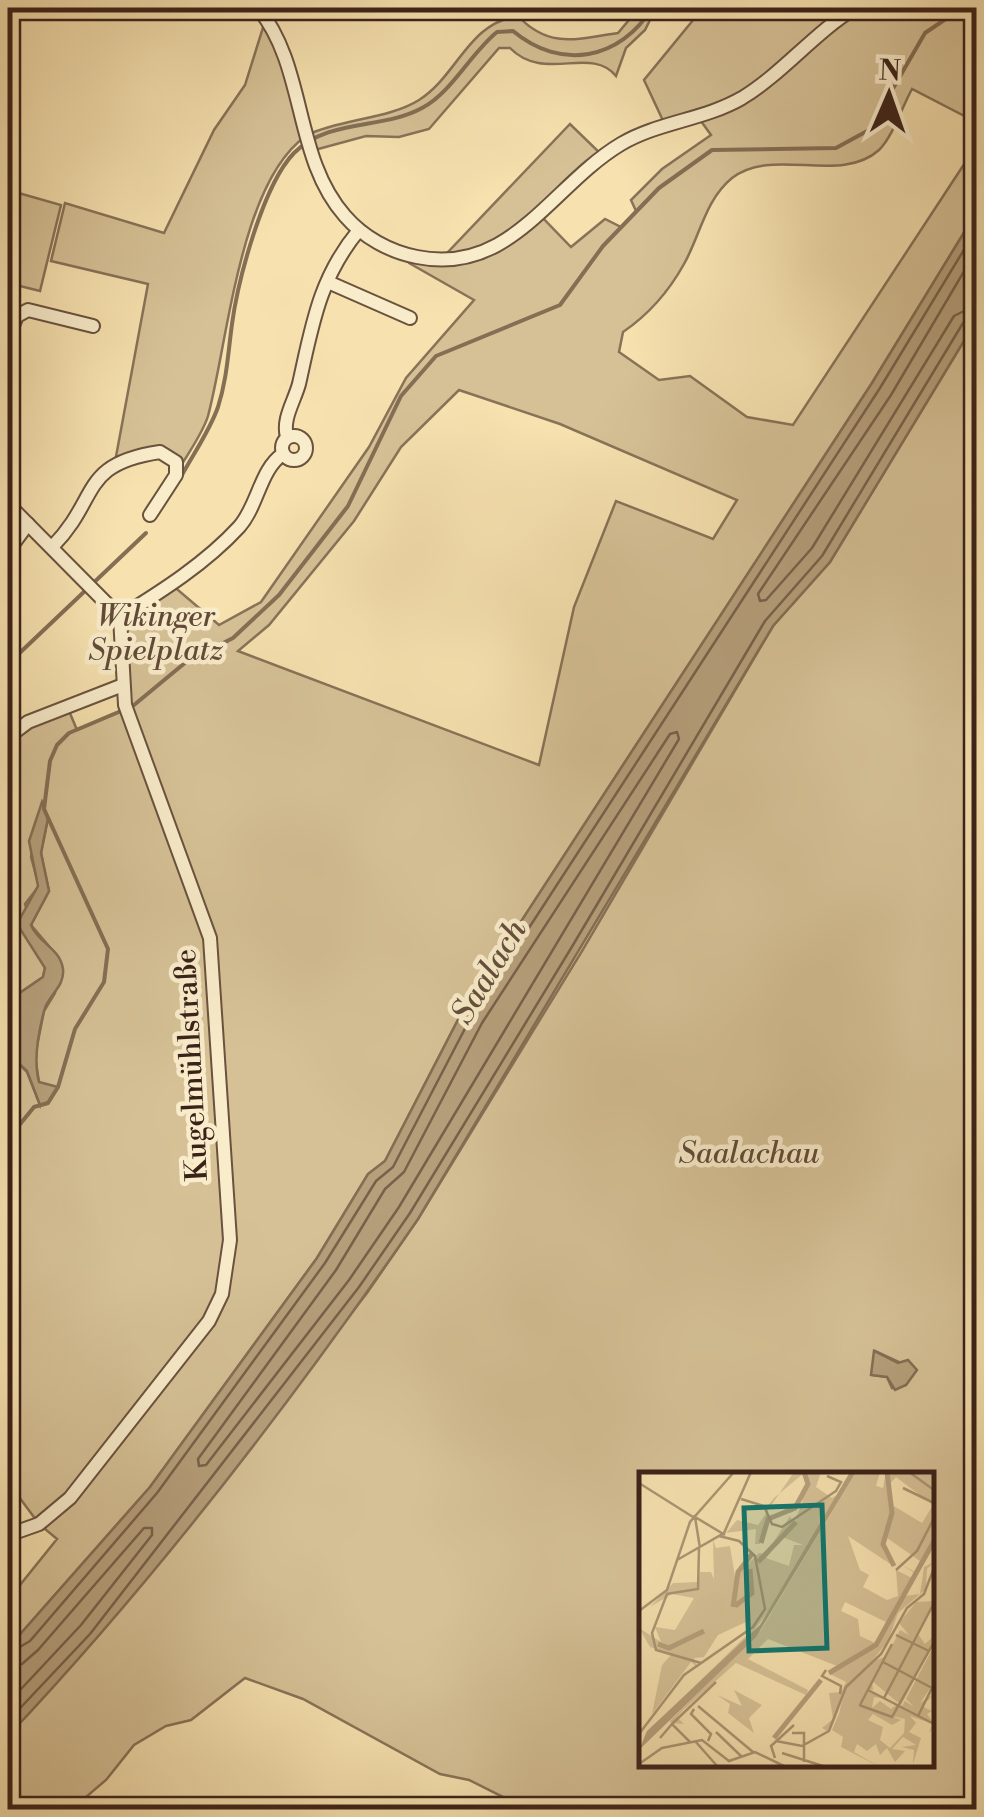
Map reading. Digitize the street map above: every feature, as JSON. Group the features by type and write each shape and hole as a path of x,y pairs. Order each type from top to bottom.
{"street":[{"path":"258,8 286,55 306,136 332,197 359,230 389,248 429,259 466,258 492,249 530,224 622,144 743,97 854,8"},
{"path":"8,504 85,578 120,618 195,566 238,528 272,463 283,454 285,428 298,386 309,324 359,230"},
{"path":"328,282 410,318"},
{"path":"8,337 16,316 28,310 93,326"},
{"path":"283,454 297,460 306,450 302,439 287,437"},
{"path":"53,546 76,521 106,468 160,452 176,462 176,475 150,515"},
{"path":"8,552 28,524"},
{"name":"Kugelmühlstraße","path":"8,1535 38,1524 70,1498 210,1321 228,1269 230,1240 210,938 130,723 122,685 120,618"},
{"path":"8,737 28,722 122,685"}],"green space":[{"path":"258,8 284,8 271,25 307,135 394,111 419,100 475,39 501,21 518,16 541,33 577,39 618,33 639,8 656,8 645,30 626,48 616,76 594,63 537,63 510,48 499,48 429,129 399,137 366,136 311,151 306,136 284,158 251,225 208,416 182,464 167,454 115,462 148,284 51,261 65,203 164,233 214,130 245,85 266,18"},
{"name":"Wikinger Spielplatz","path":"703,8 976,8 976,122 912,89 884,144 863,160 826,166 767,165 732,178 709,207 672,284 623,332 619,352 659,380 690,376 747,417 793,425 976,146 976,213 872,383 462,1012 385,1161 368,1174 317,1258 150,1487 8,1648 8,1600 57,1539 39,1524 8,1482 8,1053 27,1072 40,1105 44,1087 39,1082 35,1056 44,1011 55,993 59,958 32,926 45,968 43,977 8,1001 8,737 67,706 77,730 133,706 123,697 120,617 171,584 219,625 261,602 369,447 406,378 474,300 409,263 407,255 447,253 570,124 604,157 540,215 571,247 605,219 621,227 636,211 631,200 662,169 711,135 698,117 666,127 644,80","holes":["459,390 560,424 737,500 713,539 616,501 574,607 539,765 238,651 269,625 354,521 401,447","43,805 48,818 41,853 49,891 31,924 25,904 39,886 31,857"]},
{"path":"8,190 61,205 40,291 16,285 10,307"},
{"name":"Saalachau","path":"976,321 976,1809 527,1809 469,1780 440,1774 303,1699 245,1678 191,1720 166,1726 134,1745 106,1780 72,1809 8,1810 8,1727 165,1553 367,1293 418,1219 582,951 773,626 830,562","holes":["875,1351 916,1370 906,1385 892,1388 887,1377 872,1375"]}],"water":[{"name":"Saalach","path":"976,213 976,321 830,562 773,626 418,1219 223,1485 118,1613 8,1736 8,1648 150,1487 317,1258 368,1174 385,1161 462,1012 872,383"},
{"path":"42,802 48,818 41,853 49,891 31,925 58,956 63,969 61,981 44,1011 36,1056 39,1082 58,1087 48,1103 40,1105 27,1071 8,1053 8,1001 43,977 45,968 17,924 38,886 29,841"},
{"path":"874,1351 898,1363 908,1360 917,1370 906,1385 895,1390 887,1377 871,1375"}],"waterway":[{"path":"182,475 218,407 246,259 272,187 294,153 323,134 422,108 442,93 497,32 513,31 550,52 588,54 624,39 652,8"},
{"path":"134,705 186,662 233,638 279,595 348,506 401,396 436,356 560,305 603,246 659,188 712,150 836,148 869,130 925,33 962,8"},
{"path":"8,664 146,533"},
{"path":"8,1139 34,1107 48,1103 58,1087 75,1029 104,982 108,949 44,809 50,761 57,745 69,733 121,711"}]}
